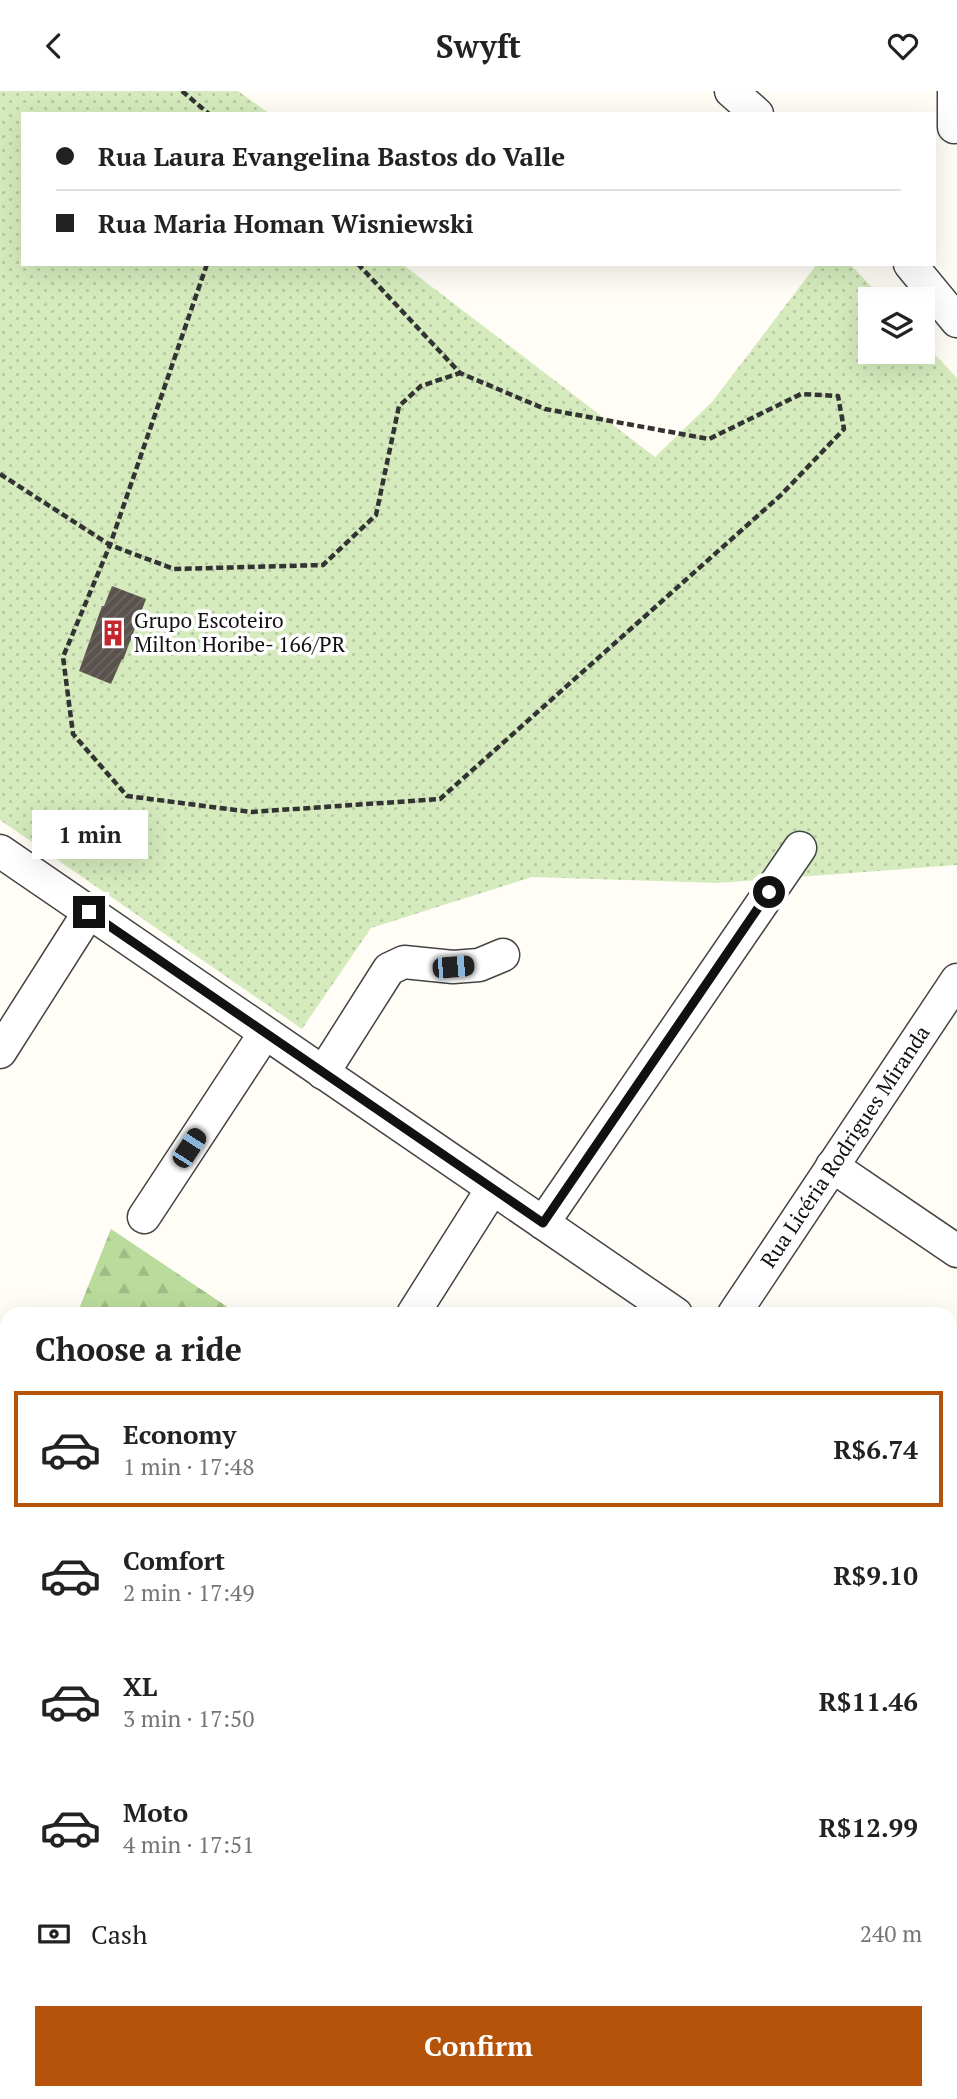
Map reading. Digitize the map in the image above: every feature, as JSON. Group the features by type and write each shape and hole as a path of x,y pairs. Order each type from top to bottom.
{"street":[{"path":"731,91 755,112"},
{"path":"954,91 954,127"},
{"path":"912,266 957,321"},
{"path":"543,1223 800,848"},
{"path":"0,851 666,1307"},
{"path":"0,1052 89,912"},
{"path":"323,1073 390,969 404,962 453,967 479,965 503,955"},
{"name":"Rua Licéria Rodrigues Miranda","path":"739,1307 957,980"},
{"path":"144,1217 265,1033"},
{"path":"832,1166 957,1251"},
{"path":"418,1307 492,1188"}],"path":[{"path":"182,91 207,112"},
{"path":"206,266 110,545 63,657 73,734 127,796 251,812 440,799 781,495 844,429 838,396 801,394 709,439 545,409 460,373 360,266"},
{"path":"0,474 110,545 174,569 323,565 376,515 399,406 421,386 460,373"}],"green space":[{"path":"0,91 238,91 267,112 21,112 21,266 405,266 655,457 712,402 815,266 852,266 872,287 858,287 858,364 935,364 935,355 957,378 957,865 717,883 532,877 371,928 302,1029 0,820"},
{"path":"111,1229 228,1307 80,1307"}],"building":[{"name":"Grupo Escoteiro Milton Horibe- 166/PR","path":"112,586 146,599 111,684 79,671"}],"place":[{"name":"Grupo Escoteiro Milton Horibe- 166/PR","path":"113,633"}],"route":[{"path":"89,912 543,1223 769,892"}]}
